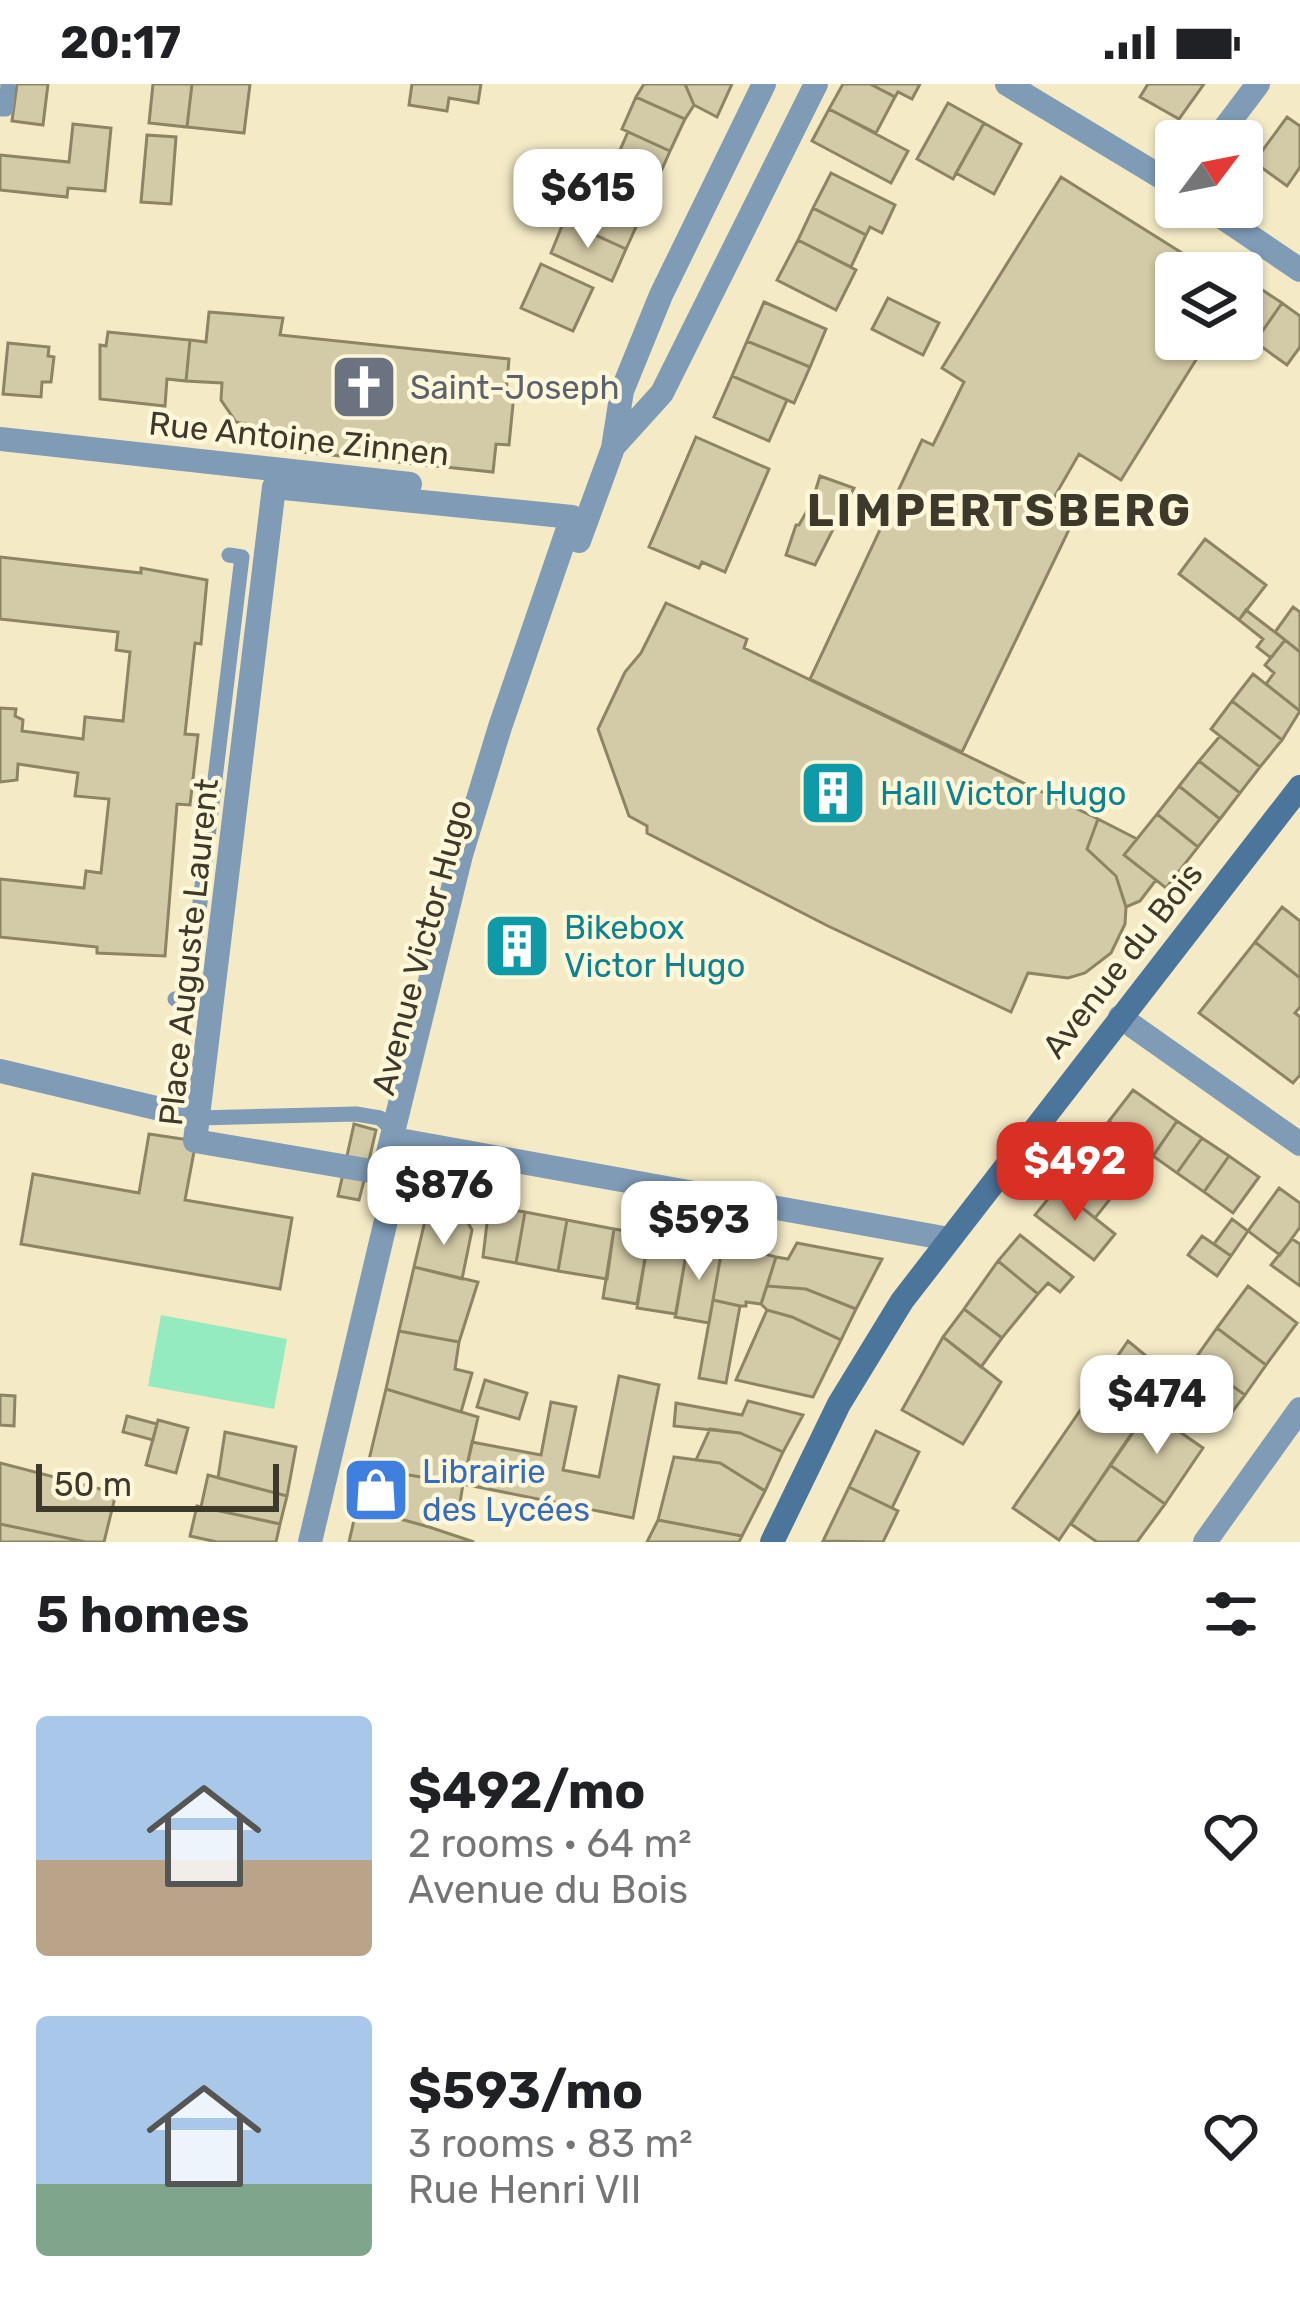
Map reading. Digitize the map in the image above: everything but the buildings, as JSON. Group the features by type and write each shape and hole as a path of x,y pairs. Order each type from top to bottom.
{"main road":[{"name":"Avenue du Bois","path":"772,1542 838,1404 891,1317 1300,787"}],"street":[{"name":"Avenue Victor Hugo","path":"310,1542 399,1136 494,800 613,448 622,391 661,295 764,84"},
{"name":"Avenue Victor Hugo","path":"613,448 662,393 816,84"},
{"path":"1007,84 1155,173"},
{"path":"1231,120 1258,84"},
{"path":"1238,228 1300,270"},
{"name":"Rue Antoine Zinnen","path":"0,439 591,504"},
{"name":"Place Auguste Laurent","path":"274,487 572,517 461,855 399,1136 383,1173 195,1141 198,1118 274,487"},
{"path":"1120,1017 1300,1144"},
{"path":"0,1071 198,1118"},
{"path":"399,1136 949,1239"},
{"path":"1205,1542 1300,1408"}],"lane":[{"path":"0,109 6,110 8,84"},
{"path":"175,999 188,1001 230,667 242,556 229,555"},
{"path":"198,1118 356,1114 380,1118 399,1136"}],"green space":[{"path":"161,1315 287,1339 274,1409 148,1386"}],"place":[{"name":"Saint-Joseph","path":"364,387"},
{"name":"Hall Victor Hugo","path":"833,793"},
{"name":"Bikebox Victor Hugo","path":"517,946"},
{"name":"Librairie des Lycées","path":"376,1490"}],"district":[{"name":"LIMPERTSBERG","path":"1000,510"}]}
